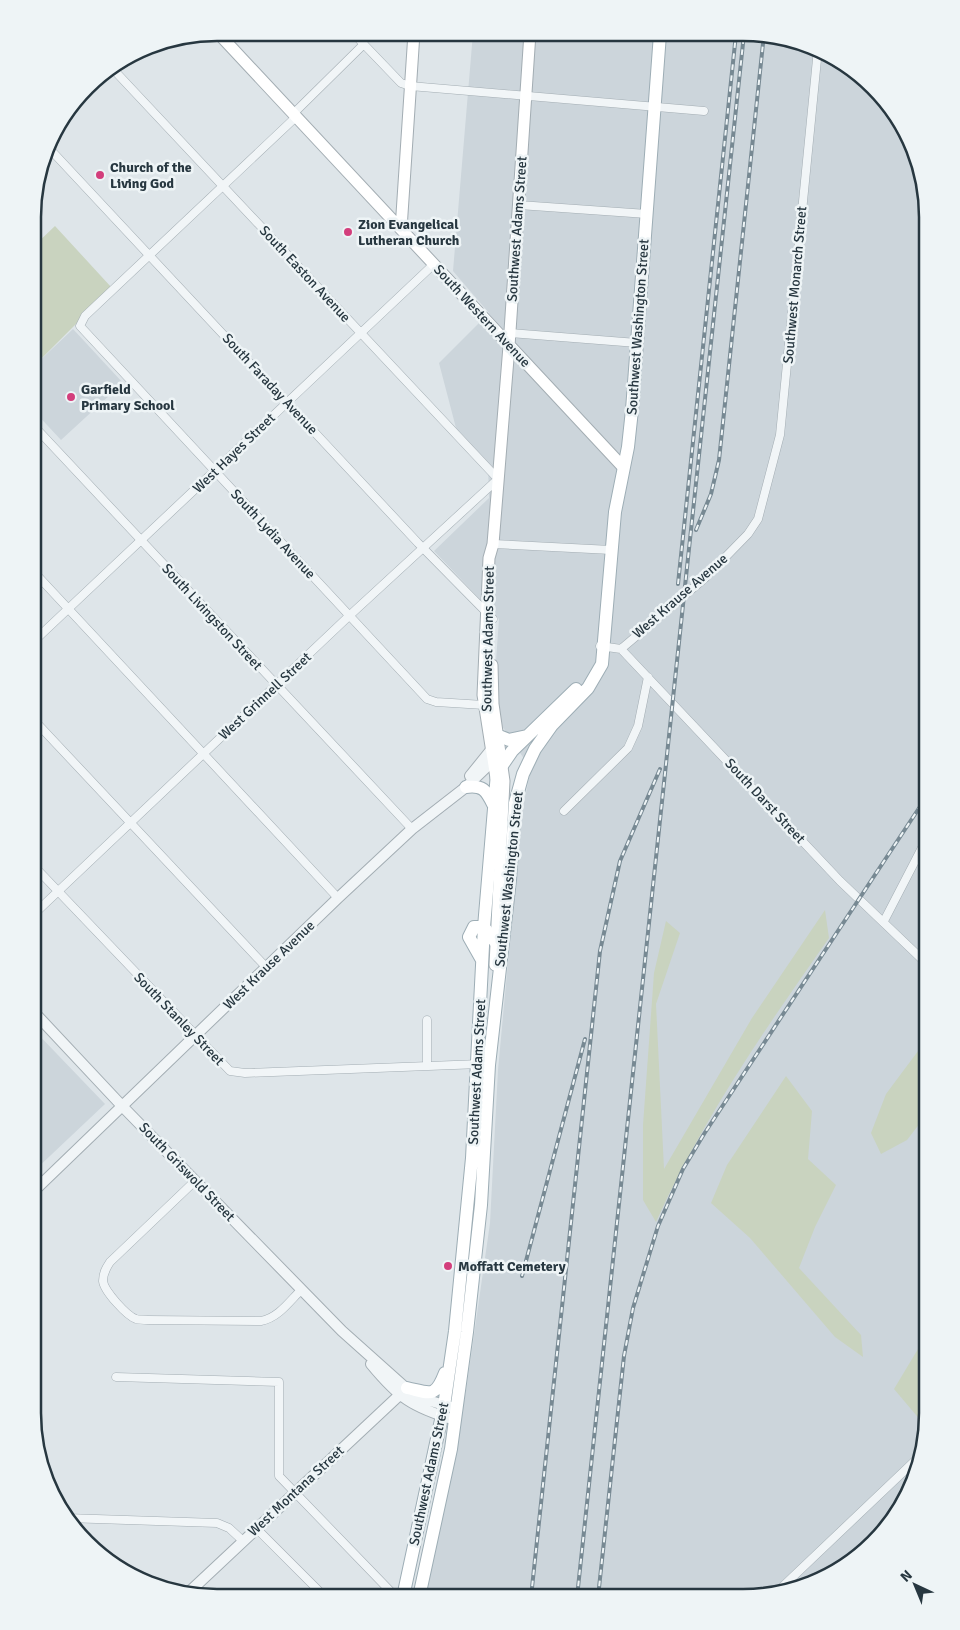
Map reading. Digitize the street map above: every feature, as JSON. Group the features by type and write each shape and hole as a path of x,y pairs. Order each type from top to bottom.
{"main road":[{"name":"Southwest Adams Street","path":"498,762 491,750 484,704 496,558 493,544 510,333 524,95 529,41"},
{"name":"Southwest Washington Street","path":"494,1017 510,880 514,817 521,778 529,759 544,735 592,683 602,664 602,646 607,619 611,550 618,490 632,418 659,41"},
{"name":"South Western Avenue","path":"232,42 295,115 623,467"},
{"path":"401,229 413,42"},
{"path":"506,382 512,374 528,366"},
{"name":"Southwest Adams Street","path":"405,1589 443,1411 454,1339 483,1065 494,1017 496,943 504,814 498,762 499,737 492,687 490,616"},
{"name":"Southwest Washington Street","path":"496,778 498,762 582,683 592,668 602,646"},
{"path":"499,737 509,740 527,736"},
{"name":"Southwest Adams Street","path":"421,1589 451,1449 481,1205 484,927 496,778"},
{"path":"466,787 478,786 483,788 494,806"},
{"path":"484,927 496,943"},
{"path":"402,1392 425,1394 436,1389 445,1373 454,1339"}],"street":[{"path":"362,42 401,84 410,86 704,111"},
{"path":"150,256 224,186 364,44"},
{"name":"Southwest Monarch Street","path":"758,519 780,435 817,58"},
{"name":"South Easton Avenue","path":"117,73 498,479"},
{"name":"South Faraday Avenue","path":"54,153 424,549 490,616"},
{"path":"519,205 646,214"},
{"name":"South Lydia Avenue","path":"150,256 85,316 80,326 429,701 484,704"},
{"name":"West Hayes Street","path":"41,635 434,264"},
{"path":"510,333 637,343"},
{"name":"South Livingston Street","path":"41,433 412,829"},
{"name":"West Grinnell Street","path":"41,908 349,616 498,479"},
{"name":"West Krause Avenue","path":"621,649 705,578 748,534 758,519"},
{"path":"493,544 611,550"},
{"path":"41,580 338,898"},
{"path":"602,646 621,649"},
{"name":"South Darst Street","path":"621,649 840,881 918,955"},
{"path":"564,811 628,748 638,726 648,677"},
{"path":"41,728 266,967"},
{"path":"412,829 477,769 491,750"},
{"name":"West Krause Avenue","path":"41,1184 412,829 498,762"},
{"path":"884,921 918,854"},
{"name":"South Stanley Street","path":"41,874 226,1068 236,1073 483,1065"},
{"name":"South Griswold Street","path":"41,1020 123,1107 402,1392 424,1399 443,1411 456,1414"},
{"path":"427,1020 427,1066"},
{"path":"196,1180 110,1262 104,1271 103,1283 106,1290 126,1312 136,1319 148,1320 261,1321 270,1319 301,1290"},
{"path":"116,1377 279,1382 279,1476 389,1589"},
{"name":"West Montana Street","path":"194,1587 242,1540 402,1392"},
{"path":"786,1584 911,1465"},
{"path":"77,1518 217,1523 229,1528 242,1540"},
{"path":"256,1528 317,1589"}],"shaded area":[{"path":"743,41 789,47 821,59 841,71 875,101 901,139 913,171 919,217 918,1425 913,1459 901,1491 875,1529 841,1559 821,1571 789,1583 743,1589 426,1589 466,1391 490,1223 498,1070 522,811 531,769 502,726 498,710 495,675 499,619 434,551 489,498 488,463 456,428 439,363 489,313 453,271 472,42"},
{"name":"Garfield Primary School","path":"73,329 123,383 61,440 41,419 41,359"},
{"path":"41,1037 105,1104 41,1164"}],"green space":[{"path":"55,226 112,288 41,359 41,239"},
{"path":"825,910 829,938 781,1006 714,1111 693,1147 656,1222 643,1200 643,1125 654,973 666,921 680,933 656,1004 664,1169 752,1018"},
{"path":"918,1051 918,1125 907,1140 881,1154 871,1133 886,1094"},
{"path":"786,1076 812,1111 808,1159 836,1185 815,1227 799,1268 861,1335 863,1357 835,1337 750,1238 711,1203 727,1165"},
{"path":"918,1349 918,1417 894,1389"}],"railway":[{"path":"678,584 735,41"},
{"path":"578,1589 743,41"},
{"path":"696,530 711,494 719,460 763,43"},
{"path":"532,1589 600,951 620,861 660,769"},
{"path":"599,1589 624,1356 633,1308 658,1226 683,1169 704,1134 919,809"},
{"path":"522,1276 585,1039"}],"place":[{"name":"Church of the Living God","path":"100,175"},
{"name":"Zion Evangelical Lutheran Church","path":"348,232"},
{"name":"Garfield Primary School","path":"71,397"},
{"name":"Moffatt Cemetery","path":"448,1266"}]}
